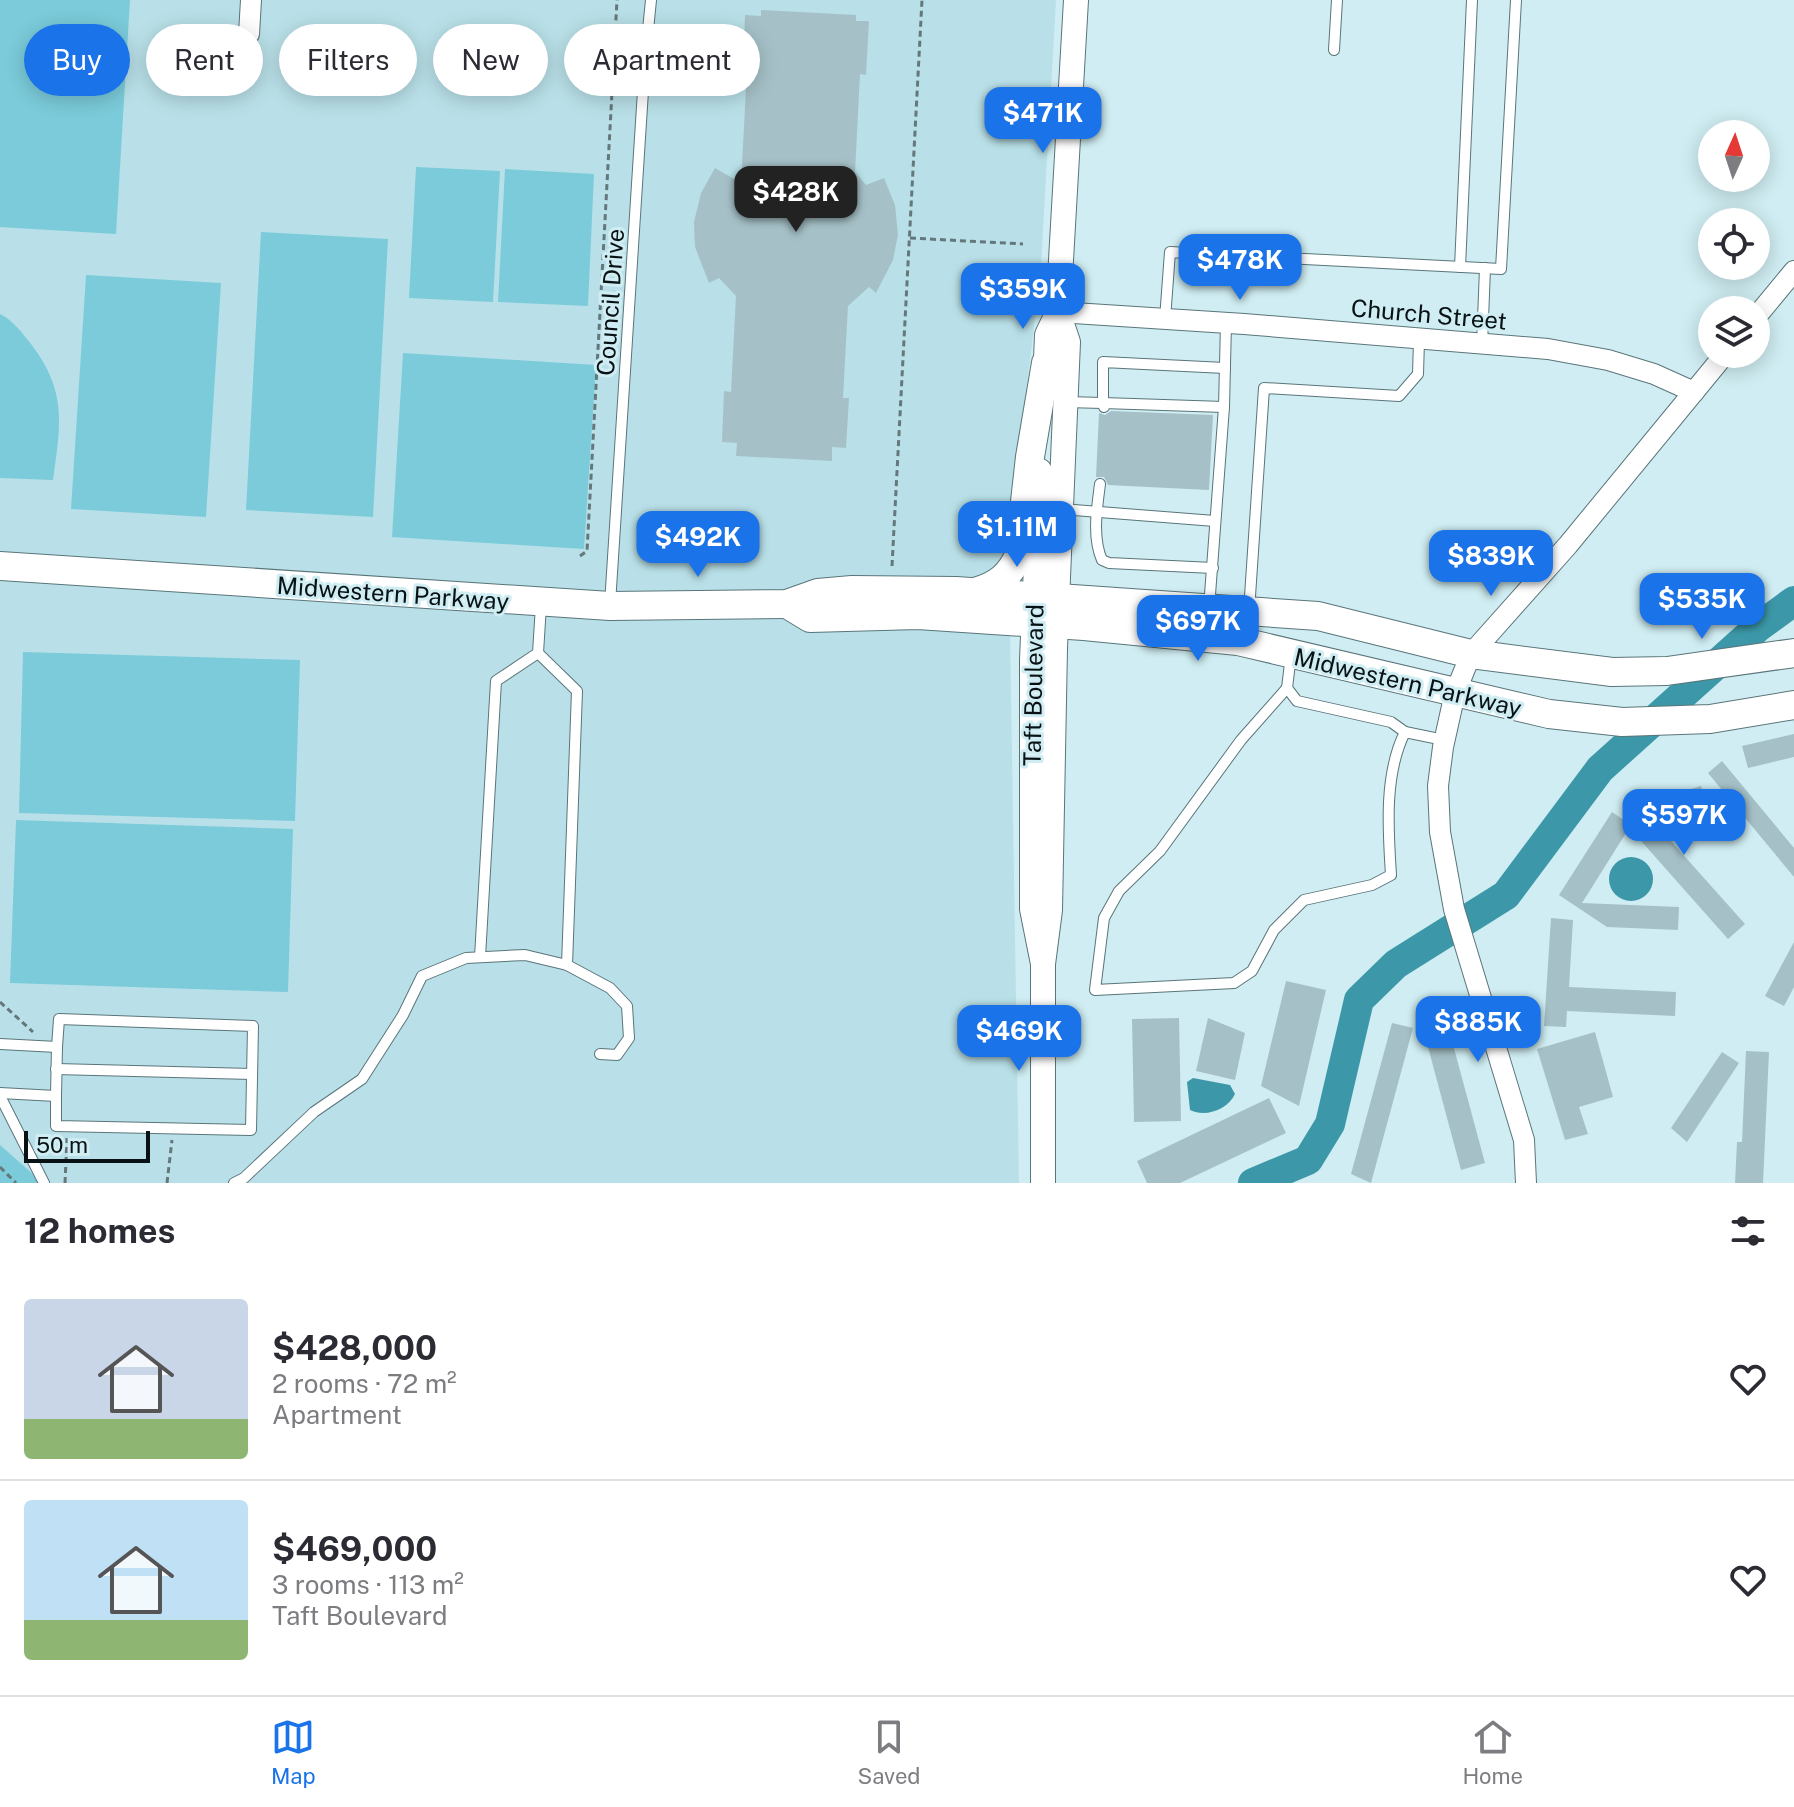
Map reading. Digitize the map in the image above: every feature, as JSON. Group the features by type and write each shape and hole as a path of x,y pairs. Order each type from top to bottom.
{"main road":[{"path":"973,593 1002,581 1013,569 1019,555 1030,457 1046,363"},
{"name":"Midwestern Parkway","path":"0,566 610,606 787,604 818,593 852,590 973,593 1045,610 1238,641 1549,714 1622,722 1710,719 1794,705"},
{"name":"Midwestern Parkway","path":"787,604 810,618 1045,610 1209,610 1318,616 1471,654 1612,672 1667,671 1794,653"}],"street":[{"path":"250,24 251,0"},
{"name":"Taft Boulevard","path":"1045,610 1061,509 1068,342 1058,312 1076,0"},
{"path":"1770,300 1794,271"},
{"name":"Taft Boulevard","path":"1043,1183 1043,964 1032,909 1045,610 1047,335 1058,312"},
{"name":"Church Street","path":"1058,312 1548,349 1608,360 1654,374 1694,392"},
{"path":"1526,1183 1524,1140 1454,909 1440,832 1438,786 1444,740 1455,693 1471,654 1568,545 1714,368"}],"lane":[{"name":"Council Drive","path":"610,606 651,0"},
{"path":"1334,50 1337,0"},
{"path":"1460,267 1472,0"},
{"path":"1165,319 1170,252 1501,269 1516,0"},
{"path":"1482,345 1485,268"},
{"path":"1209,610 1224,407 1226,323"},
{"path":"1249,613 1264,388 1399,396 1418,374 1419,340"},
{"path":"1104,405 1103,362 1225,368"},
{"path":"1066,402 1224,407"},
{"path":"1100,484 1098,552 1102,560 1109,563 1213,568"},
{"path":"1061,509 1215,521"},
{"path":"541,603 538,653 577,691 567,965"},
{"path":"480,957 496,681 538,653"},
{"path":"1292,654 1287,688 1241,740 1160,851 1119,891 1104,918 1095,990 1234,983 1252,971 1274,930 1304,900 1372,885 1391,875 1389,833 1394,754 1405,732"},
{"path":"1287,688 1297,701 1391,722 1405,732 1444,740"},
{"path":"234,1183 244,1178 314,1112 362,1079 403,1015 422,976 466,958 525,955 567,965 610,988 627,1006 629,1038 617,1055 600,1054"},
{"path":"59,1019 253,1026 251,1130 56,1126 57,1047 59,1019"},
{"path":"0,1044 57,1047"},
{"path":"56,1069 252,1074"},
{"path":"44,1183 0,1095 56,1096"}],"path":[{"path":"580,556 587,551 617,0"},
{"path":"892,566 922,0"},
{"path":"910,238 1023,244"},
{"path":"0,1002 33,1033"},
{"path":"65,1183 67,1126"},
{"path":"167,1183 174,1128"},
{"path":"0,1167 16,1183"}],"shaded area":[{"path":"0,0 1056,0 1041,266 1022,429 1010,632 1019,1183 0,1183"},
{"path":"0,0 130,0 129,24 24,24 24,96 124,96 116,234 0,227"},
{"path":"416,167 500,171 493,302 409,298"},
{"path":"505,169 594,174 588,306 498,302"},
{"path":"261,232 388,239 373,517 246,510"},
{"path":"86,275 221,283 206,517 71,509"},
{"path":"0,314 13,323 31,344 51,377 59,425 53,480 0,478"},
{"path":"403,353 596,365 584,549 392,537"},
{"path":"23,652 300,660 295,821 19,813"},
{"path":"16,820 293,829 288,992 10,983"},
{"path":"1631,857 1646,864 1653,879 1646,894 1631,901 1616,894 1609,879 1616,864"},
{"path":"1193,1078 1230,1085 1235,1094 1216,1111 1203,1113 1190,1110 1187,1082"},
{"path":"0,1145 43,1183 0,1183"}],"building":[{"path":"761,10 856,15 856,21 869,21 866,75 860,74 855,172 866,185 884,178 895,205 898,235 893,260 876,293 869,287 848,306 843,398 849,398 846,448 832,447 832,461 736,456 737,443 722,442 724,391 731,392 736,296 719,278 709,283 695,247 694,222 701,193 715,168 741,183 746,96 760,96 760,24 745,24 745,15 761,16"},
{"path":"1111,411 1213,415 1209,490 1108,485 1104,477 1096,477 1099,413 1105,415"},
{"path":"1794,734 1794,757 1748,768 1742,746"},
{"path":"1722,761 1794,848 1794,877 1708,773"},
{"path":"1701,786 1707,805 1654,822 1745,924 1728,939 1642,842 1635,800 1639,805"},
{"path":"1612,812 1631,825 1582,903 1679,907 1678,930 1607,927 1559,895"},
{"path":"1551,918 1573,920 1569,987 1676,992 1675,1016 1567,1011 1566,1027 1544,1026"},
{"path":"1794,942 1794,987 1784,1006 1765,996"},
{"path":"1286,981 1326,990 1299,1106 1261,1086"},
{"path":"1179,1018 1181,1121 1134,1122 1132,1019"},
{"path":"1208,1018 1245,1033 1235,1080 1196,1071"},
{"path":"1392,1023 1413,1028 1371,1183 1351,1174"},
{"path":"1595,1032 1613,1097 1579,1107 1588,1134 1565,1140 1537,1049"},
{"path":"1452,1041 1485,1163 1461,1170 1428,1047"},
{"path":"1746,1051 1769,1052 1763,1183 1735,1183 1737,1142 1742,1142"},
{"path":"1722,1052 1739,1063 1687,1142 1671,1128"},
{"path":"1269,1098 1286,1133 1180,1183 1147,1183 1137,1161"}],"waterway":[{"path":"1253,1183 1308,1160 1330,1124 1359,1000 1396,964 1506,895 1600,769 1757,628 1794,601"}]}
